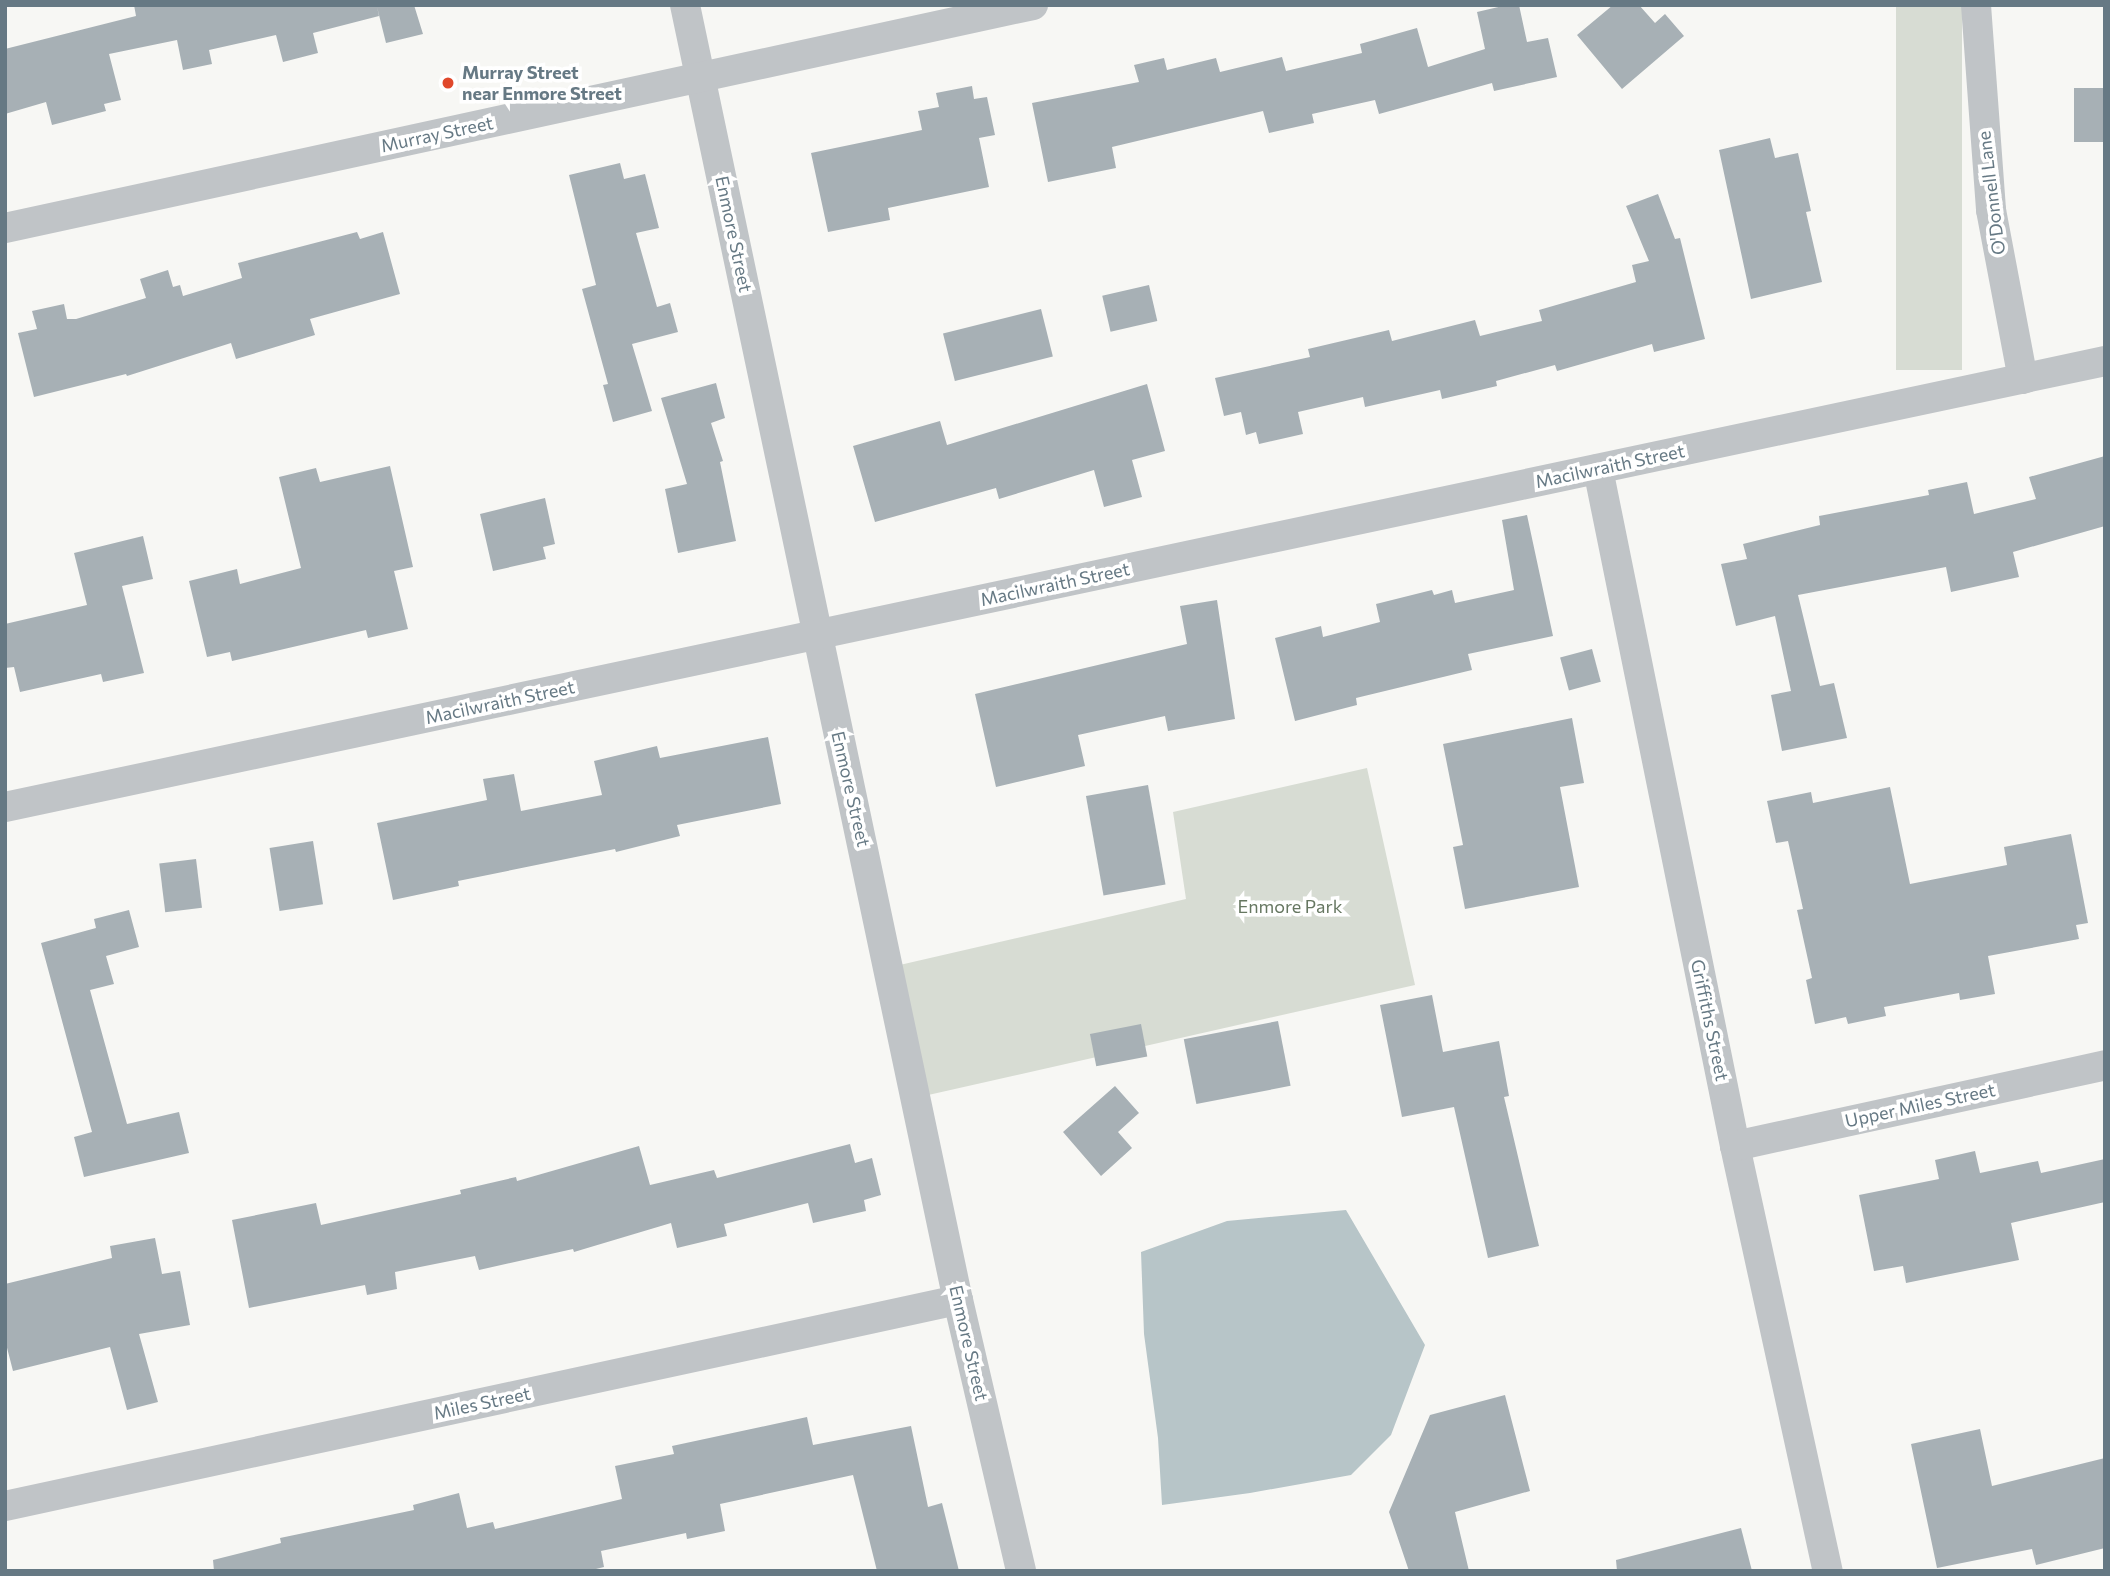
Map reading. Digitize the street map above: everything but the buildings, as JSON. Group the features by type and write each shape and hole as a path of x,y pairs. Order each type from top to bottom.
{"street":[{"name":"Enmore Street","path":"685,5 816,635 891,967 958,1300 1021,1571"},
{"name":"Murray Street","path":"5,228 1033,5"},
{"name":"O'Donnell Lane","path":"1976,5 1991,210 2023,379"},
{"name":"Macilwraith Street","path":"5,807 2105,361"},
{"name":"Griffiths Street","path":"1598,469 1735,1146 1828,1571"},
{"name":"Upper Miles Street","path":"1735,1146 2105,1065"},
{"name":"Miles Street","path":"5,1506 958,1300"}],"green space":[{"path":"1896,5 1962,5 1962,370 1896,370"},
{"name":"Enmore Park","path":"1367,768 1415,985 915,1098 891,967 1186,899 1173,812"}],"shaded area":[{"path":"1346,1210 1425,1345 1391,1435 1351,1475 1162,1505 1158,1438 1144,1334 1141,1252 1227,1221"}],"place":[{"name":"Murray Street near Enmore Street","path":"448,83"}]}
